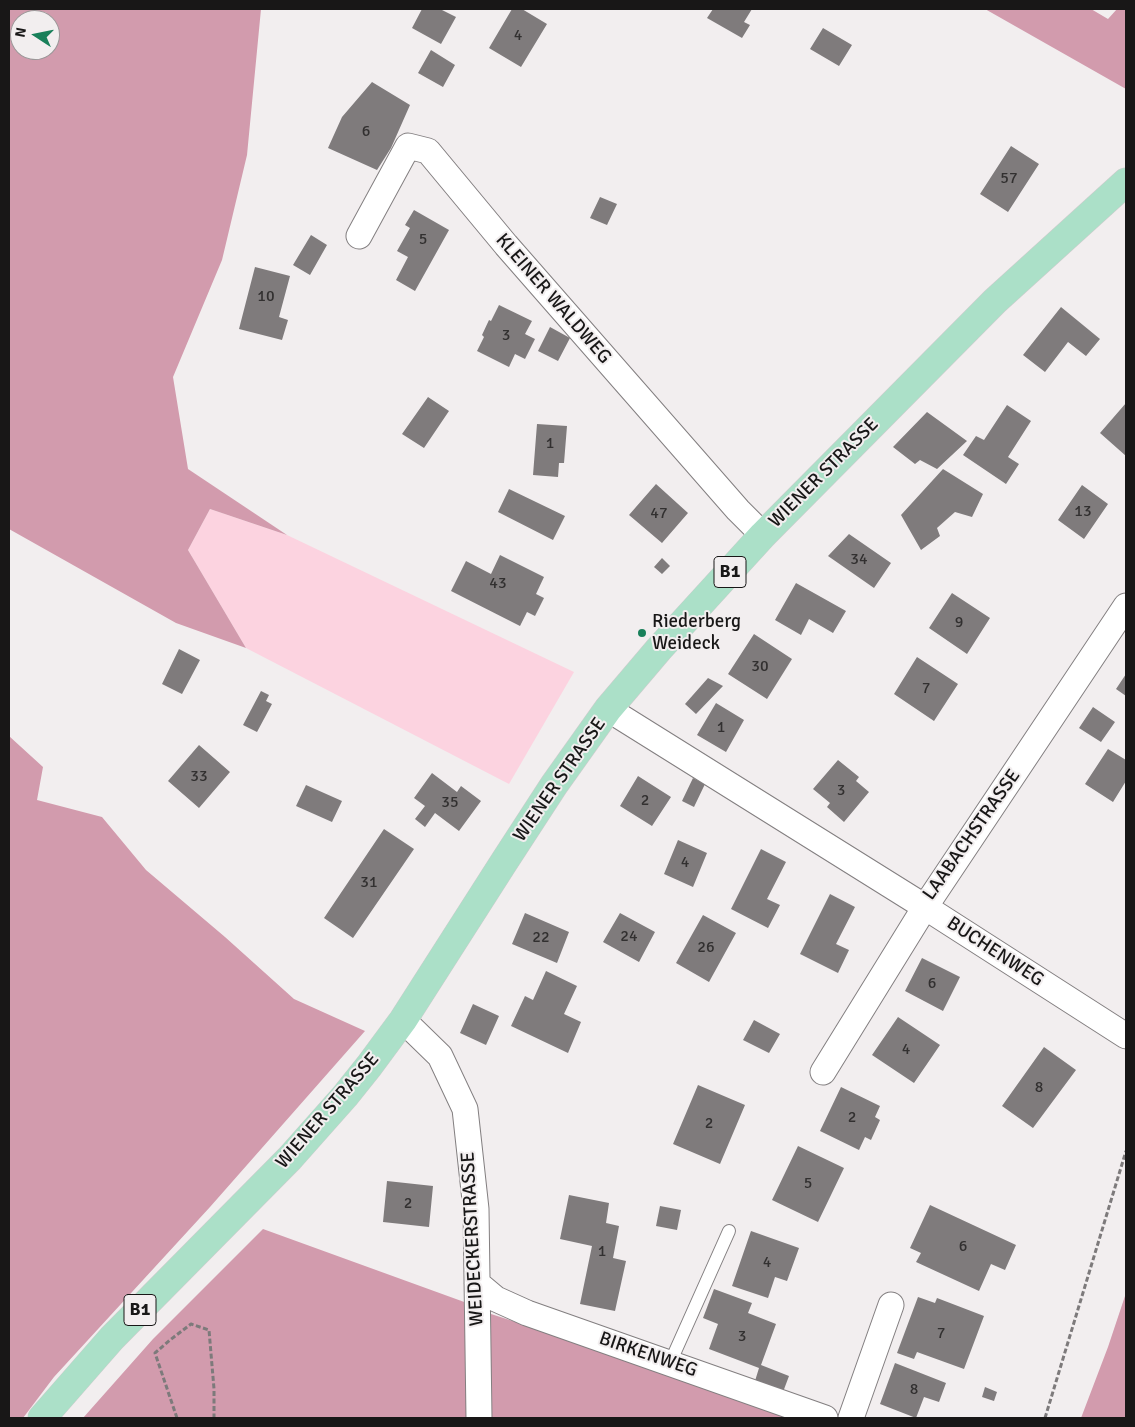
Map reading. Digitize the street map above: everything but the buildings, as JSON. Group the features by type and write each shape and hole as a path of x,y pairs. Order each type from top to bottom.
{"main road":[{"name":"WIENER STRASSE","path":"42,1418 112,1338 290,1158 344,1096 404,1020 554,785 608,710 664,643 763,535 995,301 1126,182"}],"street":[{"name":"KLEINER WALDWEG","path":"359,236 408,146 428,151 506,245 738,510 763,535"},
{"name":"LAABACHSTRASSE","path":"608,710 925,907 1126,606"},
{"name":"BUCHENWEG","path":"823,1072 925,907 1126,1036"},
{"name":"WEIDECKERSTRASSE","path":"404,1020 440,1056 465,1109 476,1209 480,1418"},
{"name":"BIRKENWEG","path":"477,1283 496,1299 527,1312 825,1418"},
{"path":"851,1418 891,1305"}],"lane":[{"path":"670,1363 729,1231"}],"path":[{"path":"1045,1418 1126,1151"},
{"path":"177,1418 155,1353 191,1324 209,1330 214,1389 214,1418"}],"shaded area":[{"path":"9,9 261,9 247,155 222,260 173,377 188,469 287,535 210,509 188,550 246,648 176,623 9,529"},
{"path":"985,9 1091,9 1108,19 1117,9 1126,9 1126,89"},
{"path":"210,509 287,535 574,672 509,784 246,648 188,550"},
{"path":"9,736 43,767 37,800 102,817 146,870 294,999 365,1031 210,1207 54,1377 23,1418 9,1418"},
{"path":"263,1229 467,1303 491,1314 674,1373 794,1418 83,1418 153,1339"},
{"path":"1126,1293 1126,1418 1081,1418 1108,1347"}],"place":[{"name":"Riederberg Weideck","path":"642,633"}]}
